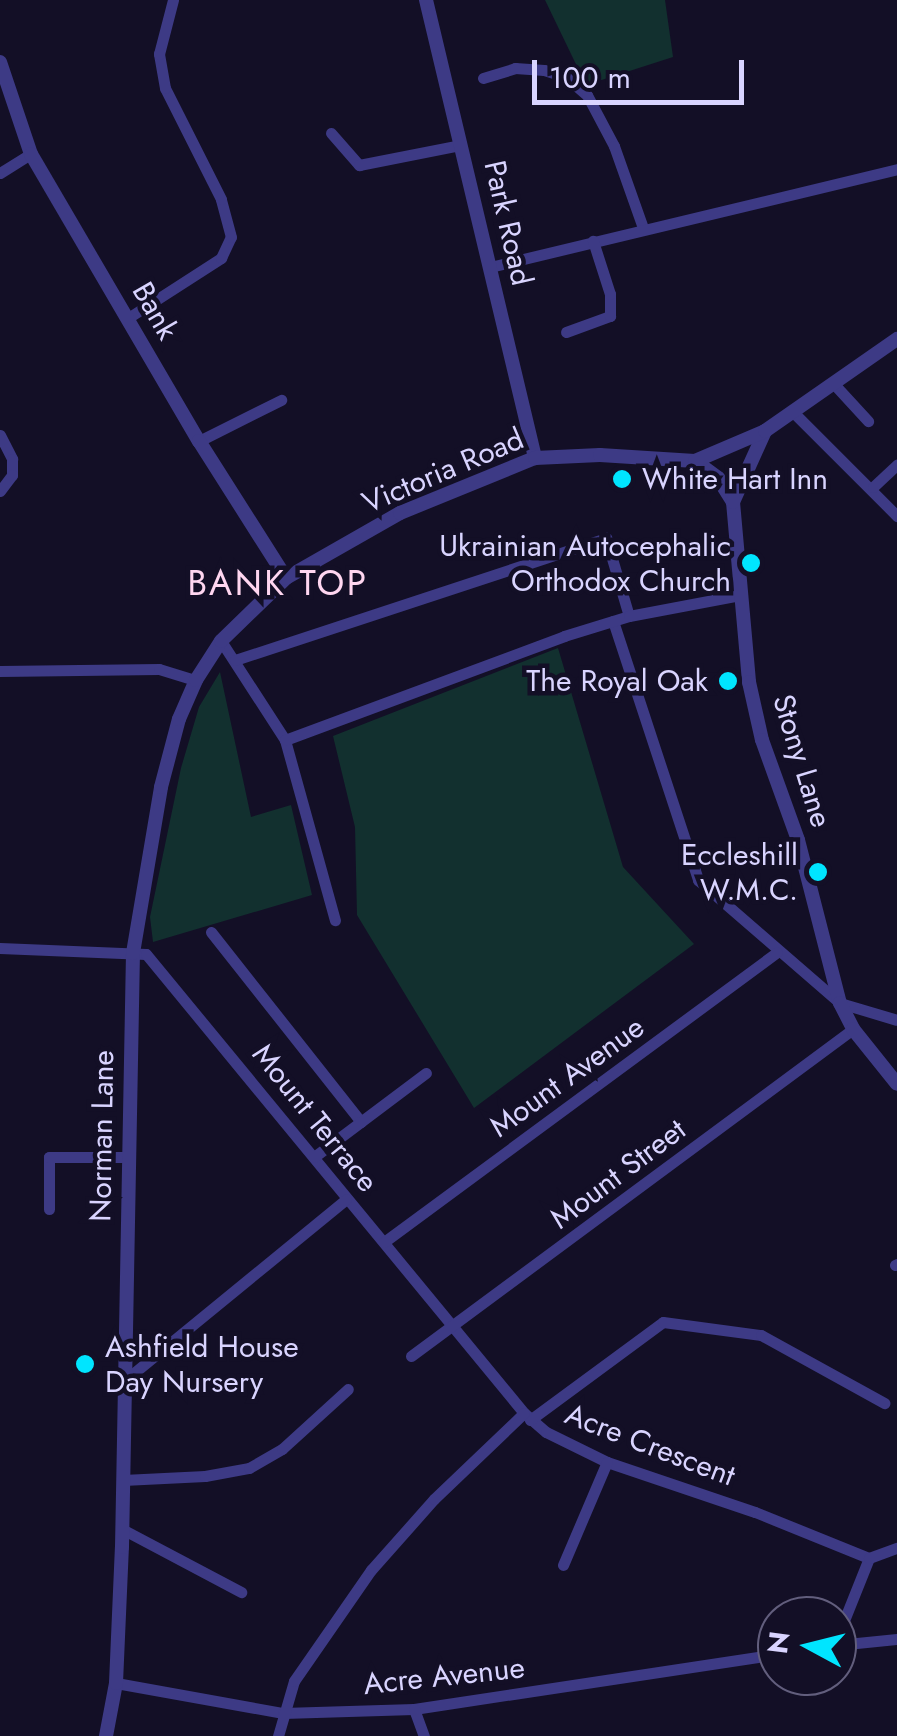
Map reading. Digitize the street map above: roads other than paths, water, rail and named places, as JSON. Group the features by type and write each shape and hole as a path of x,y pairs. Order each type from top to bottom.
{"street":[{"path":"128,318 221,258 232,236 221,199 165,88 159,54 174,0"},
{"name":"Park Road","path":"426,0 535,458"},
{"name":"Bank","path":"0,62 4,96 31,154 199,441 286,578"},
{"path":"483,78 516,68 544,70 566,77 588,95 614,146 643,228"},
{"path":"332,133 359,165 461,145"},
{"path":"0,174 31,154"},
{"path":"490,267 897,168"},
{"path":"566,332 610,316 610,294 593,241"},
{"name":"Victoria Road","path":"286,578 400,513 535,458 600,454 695,461 765,431 897,339"},
{"path":"833,383 868,420"},
{"path":"199,441 280,400"},
{"path":"794,413 873,487 897,516"},
{"name":"Stony Lane","path":"765,431 733,502 749,682 762,740 798,840 840,1004 853,1030 897,1084"},
{"path":"0,436 12,459 12,476 0,491"},
{"path":"695,461 718,478 733,502"},
{"path":"873,487 897,465"},
{"path":"235,660 606,538 629,616"},
{"name":"Norman Lane","path":"106,1736 116,1683 122,1529 133,953 161,787 179,719 196,680 221,642 286,578"},
{"path":"286,740 613,621 740,595"},
{"path":"613,621 698,880 840,1004 897,1020"},
{"path":"221,642 286,740 334,920"},
{"path":"0,670 158,670 196,680"},
{"path":"211,932 361,1122"},
{"path":"0,948 133,953"},
{"name":"Mount Avenue","path":"384,1242 778,952"},
{"name":"Mount Terrace","path":"133,953 146,954 451,1326"},
{"name":"Mount Street","path":"410,1356 853,1030"},
{"path":"314,1157 426,1073"},
{"path":"49,1208 49,1156 130,1157"},
{"path":"124,1381 346,1198"},
{"path":"278,1736 294,1681 372,1570 434,1499 527,1417 663,1322 762,1336 884,1403"},
{"name":"Acre Crescent","path":"451,1326 527,1417 561,1441 607,1462 755,1512 868,1558"},
{"path":"123,1480 215,1476 249,1468 282,1449 348,1390"},
{"path":"563,1565 607,1462"},
{"path":"122,1529 242,1592"},
{"path":"854,1596 868,1558 897,1548"},
{"path":"857,1641 897,1639"},
{"name":"Acre Avenue","path":"116,1683 283,1713 414,1708 757,1657"},
{"path":"414,1708 424,1736"}],"place":[{"name":"White Hart Inn","path":"622,479"},
{"name":"Ukrainian Autocephalic Orthodox Church","path":"751,563"},
{"name":"The Royal Oak","path":"728,681"},
{"name":"Eccleshill W.M.C.","path":"818,872"},
{"name":"Ashfield House Day Nursery","path":"85,1364"}],"district":[{"name":"BANK TOP","path":"278,583"}]}
